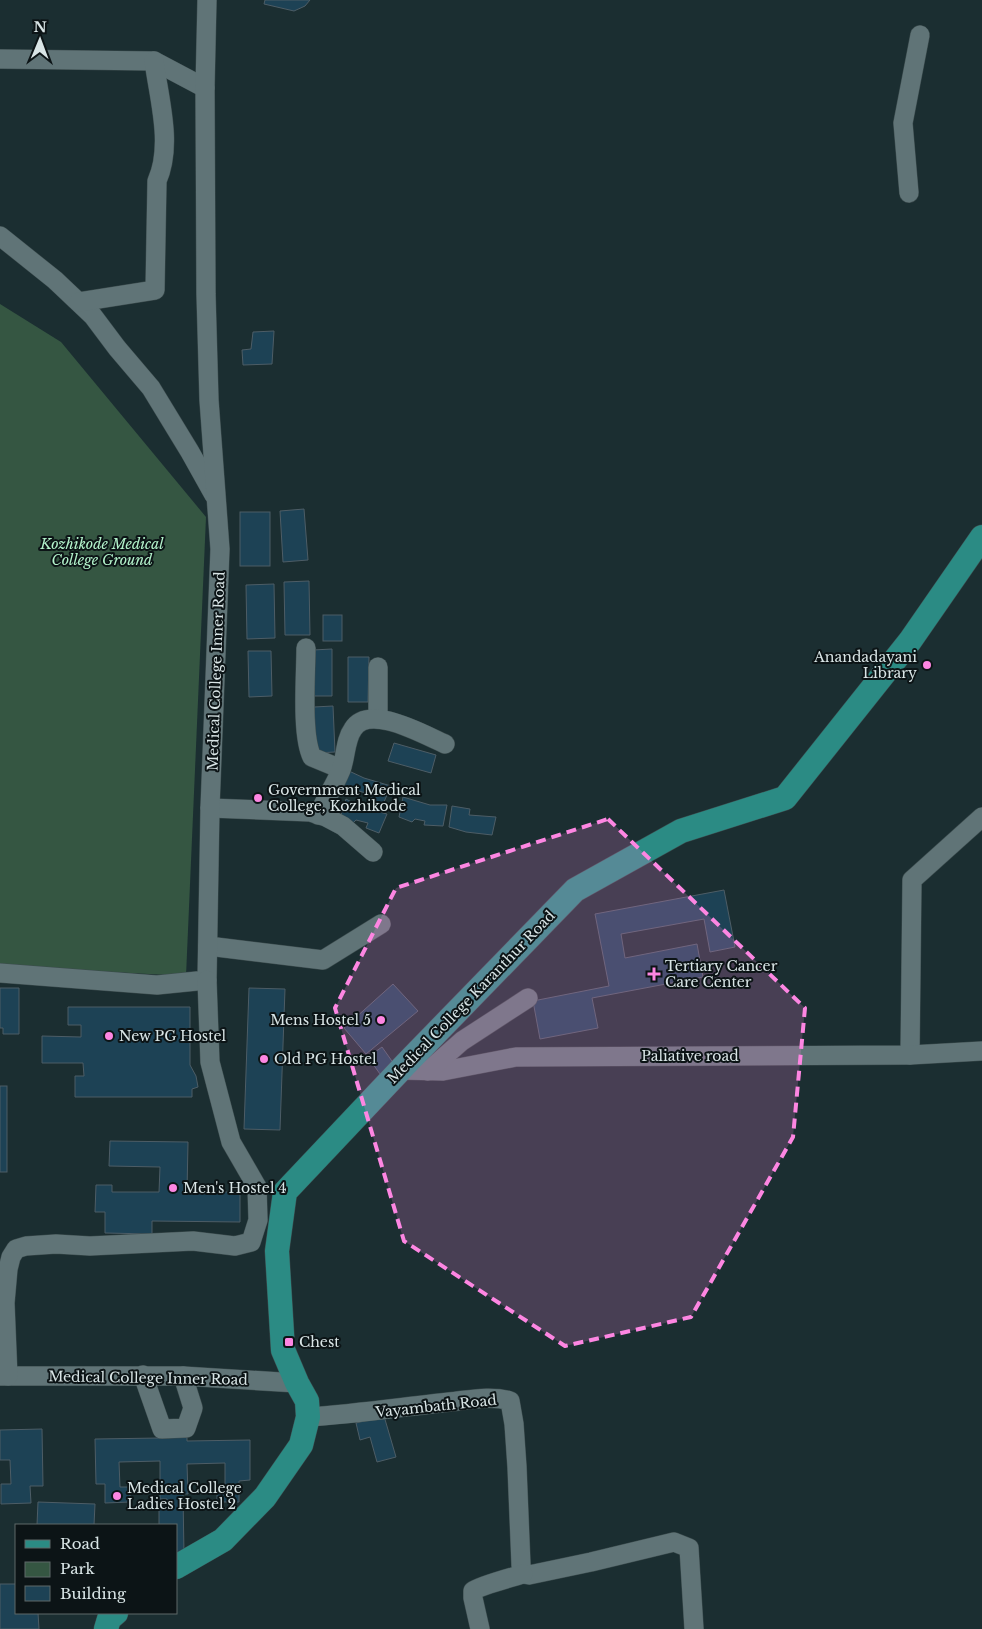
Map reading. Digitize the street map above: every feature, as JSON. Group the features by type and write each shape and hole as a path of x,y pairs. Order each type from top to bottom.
{"main road":[{"name":"Medical College Karanthur Road","path":"178,1566 223,1540 265,1497 301,1444 308,1417 307,1401 296,1383 283,1350 277,1251 285,1192 400,1070 575,890 681,831 785,798 910,641 982,536"},
{"path":"106,1629 109,1619 115,1614"}],"street":[{"path":"207,0 205,88 206,294 209,400 217,500"},
{"path":"908,193 903,124 920,35"},
{"path":"0,59 154,61 205,88"},
{"path":"78,302 155,290 157,181 162,170 165,136 154,61"},
{"name":"Medical College Inner Road","path":"0,236 55,280 93,316 151,388 217,500 220,549 219,603 210,808 207,980 210,1062 231,1142 257,1187 258,1220 251,1242 235,1246 193,1241 90,1246 56,1244 26,1246 16,1249 11,1257 8,1269 5,1303 4,1376 143,1375 296,1383"},
{"path":"306,648 308,749 312,757 341,769"},
{"path":"378,667 378,720"},
{"path":"318,814 341,769 351,731 358,722 371,719 405,725 445,744"},
{"path":"210,808 310,812 318,814 343,826 373,852"},
{"path":"910,1055 912,880 982,817"},
{"path":"208,946 323,960 381,924"},
{"path":"0,973 157,985 207,980"},
{"path":"428,1071 462,1041 528,998"},
{"name":"Paliative road","path":"400,1070 443,1071 516,1057 910,1055 982,1051"},
{"path":"143,1375 162,1428 186,1428 193,1408 183,1376"},
{"name":"Vayambath Road","path":"308,1417 354,1414 478,1399 500,1398 510,1401 514,1424 521,1566 523,1574"},
{"path":"480,1629 473,1598 473,1591 477,1588 523,1574 529,1575 582,1564 674,1542 689,1548 694,1629"}],"highlighted area":[{"path":"608,819 805,1008 793,1137 691,1317 565,1346 404,1241 335,1008 396,888"}],"green space":[{"name":"Kozhikode Medical College Ground","path":"0,304 61,342 206,517 186,976 0,966"}],"building":[{"path":"265,0 310,0 305,6 294,11 264,4"},
{"path":"274,331 272,364 243,365 242,350 251,349 253,332"},
{"path":"304,509 308,560 283,562 280,511"},
{"path":"240,512 270,512 270,566 240,566"},
{"path":"309,581 310,635 285,635 284,582"},
{"path":"274,584 275,638 247,639 246,585"},
{"path":"323,615 342,615 342,641 323,641"},
{"path":"332,649 332,696 314,696 313,650"},
{"path":"248,651 271,651 272,696 249,697"},
{"path":"348,657 369,657 368,702 348,702"},
{"path":"333,706 335,752 316,753 314,707"},
{"path":"394,743 436,755 431,773 388,761"},
{"path":"349,771 364,778 391,786 383,804 370,800 372,795 359,791 357,795 343,789"},
{"path":"403,797 430,805 447,805 443,826 424,825 425,821 415,819 412,822 399,817"},
{"path":"346,799 361,807 387,814 379,833 366,828 368,823 356,820 353,823 340,818"},
{"path":"452,806 470,809 469,815 496,817 492,835 466,832 449,827"},
{"path":"724,890 735,947 710,952 704,919 621,934 625,958 697,944 703,977 592,998 598,1028 540,1039 533,1001 609,986 595,914"},
{"name":"Mens Hostel 5","path":"393,984 418,1011 366,1054 344,1028"},
{"path":"0,988 19,988 19,1034 3,1034 3,1028 0,1028"},
{"name":"Old PG Hostel","path":"249,988 285,989 280,1130 244,1129"},
{"path":"68,1007 190,1007 190,1065 196,1076 198,1087 192,1089 192,1097 75,1097 75,1076 84,1076 83,1063 42,1063 42,1036 81,1037 81,1025 68,1025"},
{"path":"382,1047 394,1064 380,1074 368,1057"},
{"path":"0,1086 7,1086 7,1172 0,1172"},
{"name":"Men's Hostel 4","path":"110,1141 188,1142 187,1192 240,1192 240,1222 152,1221 152,1234 105,1233 105,1212 95,1212 96,1185 112,1185 112,1192 159,1192 160,1167 109,1166"},
{"path":"384,1416 396,1457 377,1462 370,1437 360,1440 356,1423"},
{"path":"42,1429 43,1486 30,1486 31,1503 1,1504 1,1484 11,1484 10,1460 0,1460 0,1430"},
{"name":"Medical College Ladies Hostel 2","path":"187,1434 187,1441 250,1440 250,1480 239,1481 239,1502 217,1502 217,1490 225,1490 225,1463 187,1464 188,1494 183,1494 184,1555 178,1555 178,1524 159,1524 159,1506 167,1506 167,1499 160,1499 160,1461 119,1462 120,1487 130,1487 130,1502 105,1503 105,1484 96,1484 95,1439 160,1438"},
{"path":"38,1502 95,1504 94,1524 37,1524"},
{"path":"0,1584 15,1584 15,1614 38,1614 39,1629 0,1629"}],"place":[{"name":"Anandadayani Library","path":"927,665"},
{"name":"Government Medical College, Kozhikode","path":"258,798"},
{"name":"Tertiary Cancer Care Center","path":"654,974"},
{"name":"Mens Hostel 5","path":"381,1020"},
{"name":"New PG Hostel","path":"109,1036"},
{"name":"Old PG Hostel","path":"264,1059"},
{"name":"Men's Hostel 4","path":"173,1188"},
{"name":"Chest","path":"289,1342"},
{"name":"Medical College Ladies Hostel 2","path":"117,1496"}]}
